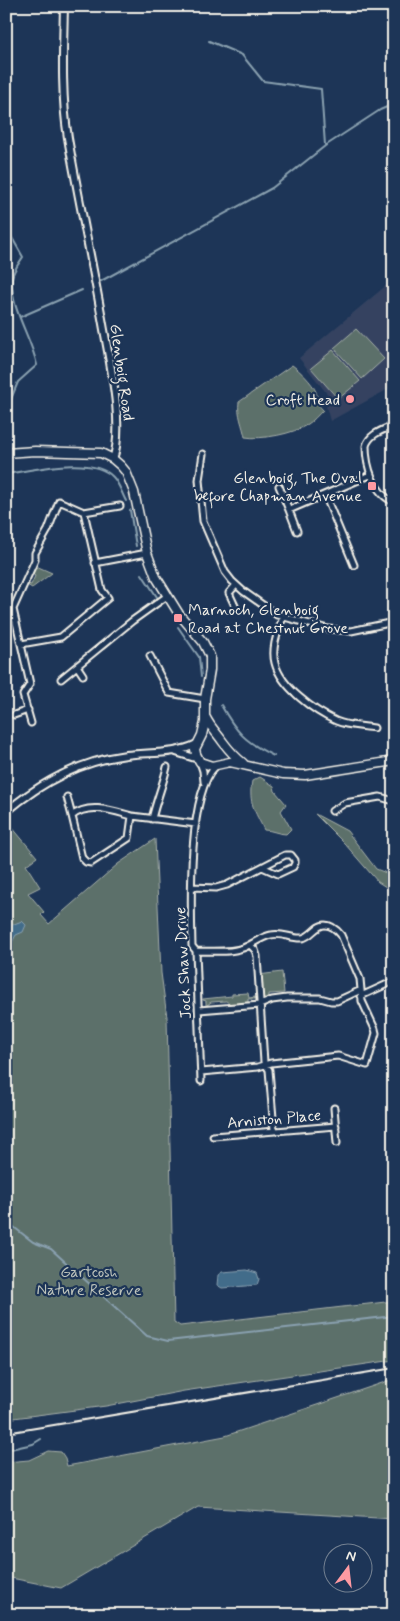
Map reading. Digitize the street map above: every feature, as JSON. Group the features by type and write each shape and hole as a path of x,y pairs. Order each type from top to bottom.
{"main road":[{"path":"6,453 35,451 101,454 113,459 126,472 134,492 147,553 156,578 166,596 208,650 210,656 210,670 205,699 206,716 204,727 195,749 199,761 208,766 230,762 283,774 306,775 392,761"},
{"path":"206,716 211,728 233,756 246,765"},
{"path":"198,742 208,736 218,737"},
{"path":"217,765 225,757 226,747"}],"street":[{"name":"Glenboig Road","path":"64,6 63,84 68,136 112,379 117,435 117,448 113,459"},
{"path":"394,425 371,436 366,443 370,475 382,493 394,502"},
{"path":"203,454 200,480 203,521 225,572 236,584 276,615 328,629 351,631 394,622"},
{"path":"289,510 370,475"},
{"path":"278,486 297,531"},
{"path":"325,495 354,565"},
{"path":"31,723 23,696 30,684 13,609 35,560 35,553 48,530 59,501 84,512 120,506"},
{"path":"21,644 61,637 108,598 102,590 84,512"},
{"path":"96,563 147,553"},
{"path":"236,584 229,592 236,608"},
{"path":"61,679 166,596"},
{"path":"283,617 274,645 275,663 293,692 337,722 374,728"},
{"path":"150,656 169,693 205,699"},
{"path":"77,666 83,675"},
{"path":"14,715 28,710"},
{"path":"172,752 198,742"},
{"path":"6,812 49,781 84,766 122,756 172,752 188,755 199,761 204,773 204,785"},
{"path":"204,785 209,774 217,765"},
{"path":"152,819 158,796 163,787 167,767"},
{"name":"Jock Shaw Drive","path":"201,1081 198,1028 200,1018 196,951 192,946 191,891 193,887 192,853 204,785"},
{"path":"67,796 82,858 86,862 91,863 129,838 132,816"},
{"path":"332,811 345,803 354,801 380,797 394,801"},
{"path":"72,816 77,812 92,808 106,809 132,816 196,824"},
{"path":"193,887 216,888 227,885 285,855 291,855 295,860 293,867 278,874 262,867"},
{"path":"196,951 234,950 275,934 303,938 309,936 316,928 323,925 330,926 341,935 360,979 361,993 376,1033 367,1065 338,1056 271,1062 258,1067 201,1072"},
{"path":"250,945 255,950 257,956 260,1005 266,1065 269,1070 274,1130"},
{"path":"199,1010 260,1005 272,1000 286,998 305,997 330,1001 337,1000 394,981"},
{"name":"Arniston Place","path":"334,1108 337,1143"},
{"name":"Arniston Place","path":"213,1136 336,1126"}],"shaded area":[{"path":"394,279 394,386 330,421 326,406 332,400 299,358"},
{"path":"22,921 26,925 23,932 16,935 6,953 6,927"},
{"path":"247,1270 257,1273 259,1279 257,1285 222,1288 217,1285 218,1275 222,1272"}],"green space":[{"path":"356,329 384,359 362,379 334,348"},
{"path":"333,350 360,381 338,399 311,368"},
{"path":"292,365 312,385 316,392 318,403 323,410 310,423 294,431 268,437 245,437 239,415 239,402"},
{"path":"36,566 52,573 32,588 27,585 31,585 35,576 32,574"},
{"path":"260,777 274,786 275,791 286,804 281,811 291,829 286,834 264,830 255,812 251,795 252,781"},
{"path":"315,814 347,831 376,869 394,876 394,892 378,882 345,844"},
{"name":"Gartcosh Nature Reserve","path":"6,820 37,857 26,865 40,887 28,893 44,912 41,915 49,924 118,864 155,839 161,973 167,1017 174,1322 180,1326 394,1301 394,1360 184,1391 106,1406 6,1419"},
{"path":"282,972 284,993 269,994 269,998 261,998 258,975"},
{"path":"248,993 249,998 255,997 255,999 248,999 248,1003 211,1002 206,1006 206,1001 203,1000 232,996 232,994"},
{"path":"394,1379 394,1519 198,1507 61,1588 6,1577 6,1462 29,1460 48,1451 61,1452 67,1466 225,1436"}],"waterway":[{"path":"209,41 242,55 263,81 321,89 325,145"},
{"path":"101,281 272,188 325,146 380,110 394,104"},
{"path":"6,231 23,257 13,275 12,289 17,312 37,365 18,382 6,411"},
{"path":"20,317 82,290"},
{"path":"6,474 46,467 77,465 92,467 104,470 113,477 126,501"},
{"path":"130,510 136,546"},
{"path":"142,574 157,597"},
{"path":"178,627 199,657 201,677"},
{"path":"221,705 237,729 248,741 274,756"},
{"path":"6,1221 33,1242 51,1249 147,1336 168,1341 394,1316"},
{"path":"6,1450 33,1444 41,1439"}],"railway":[{"path":"6,1433 394,1368"}],"place":[{"name":"Croft Head","path":"350,399"},
{"name":"Glenboig, The Oval before Chapman Avenue","path":"372,486"},
{"name":"Marnoch, Glenboig Road at Chestnut Grove","path":"178,618"}]}
